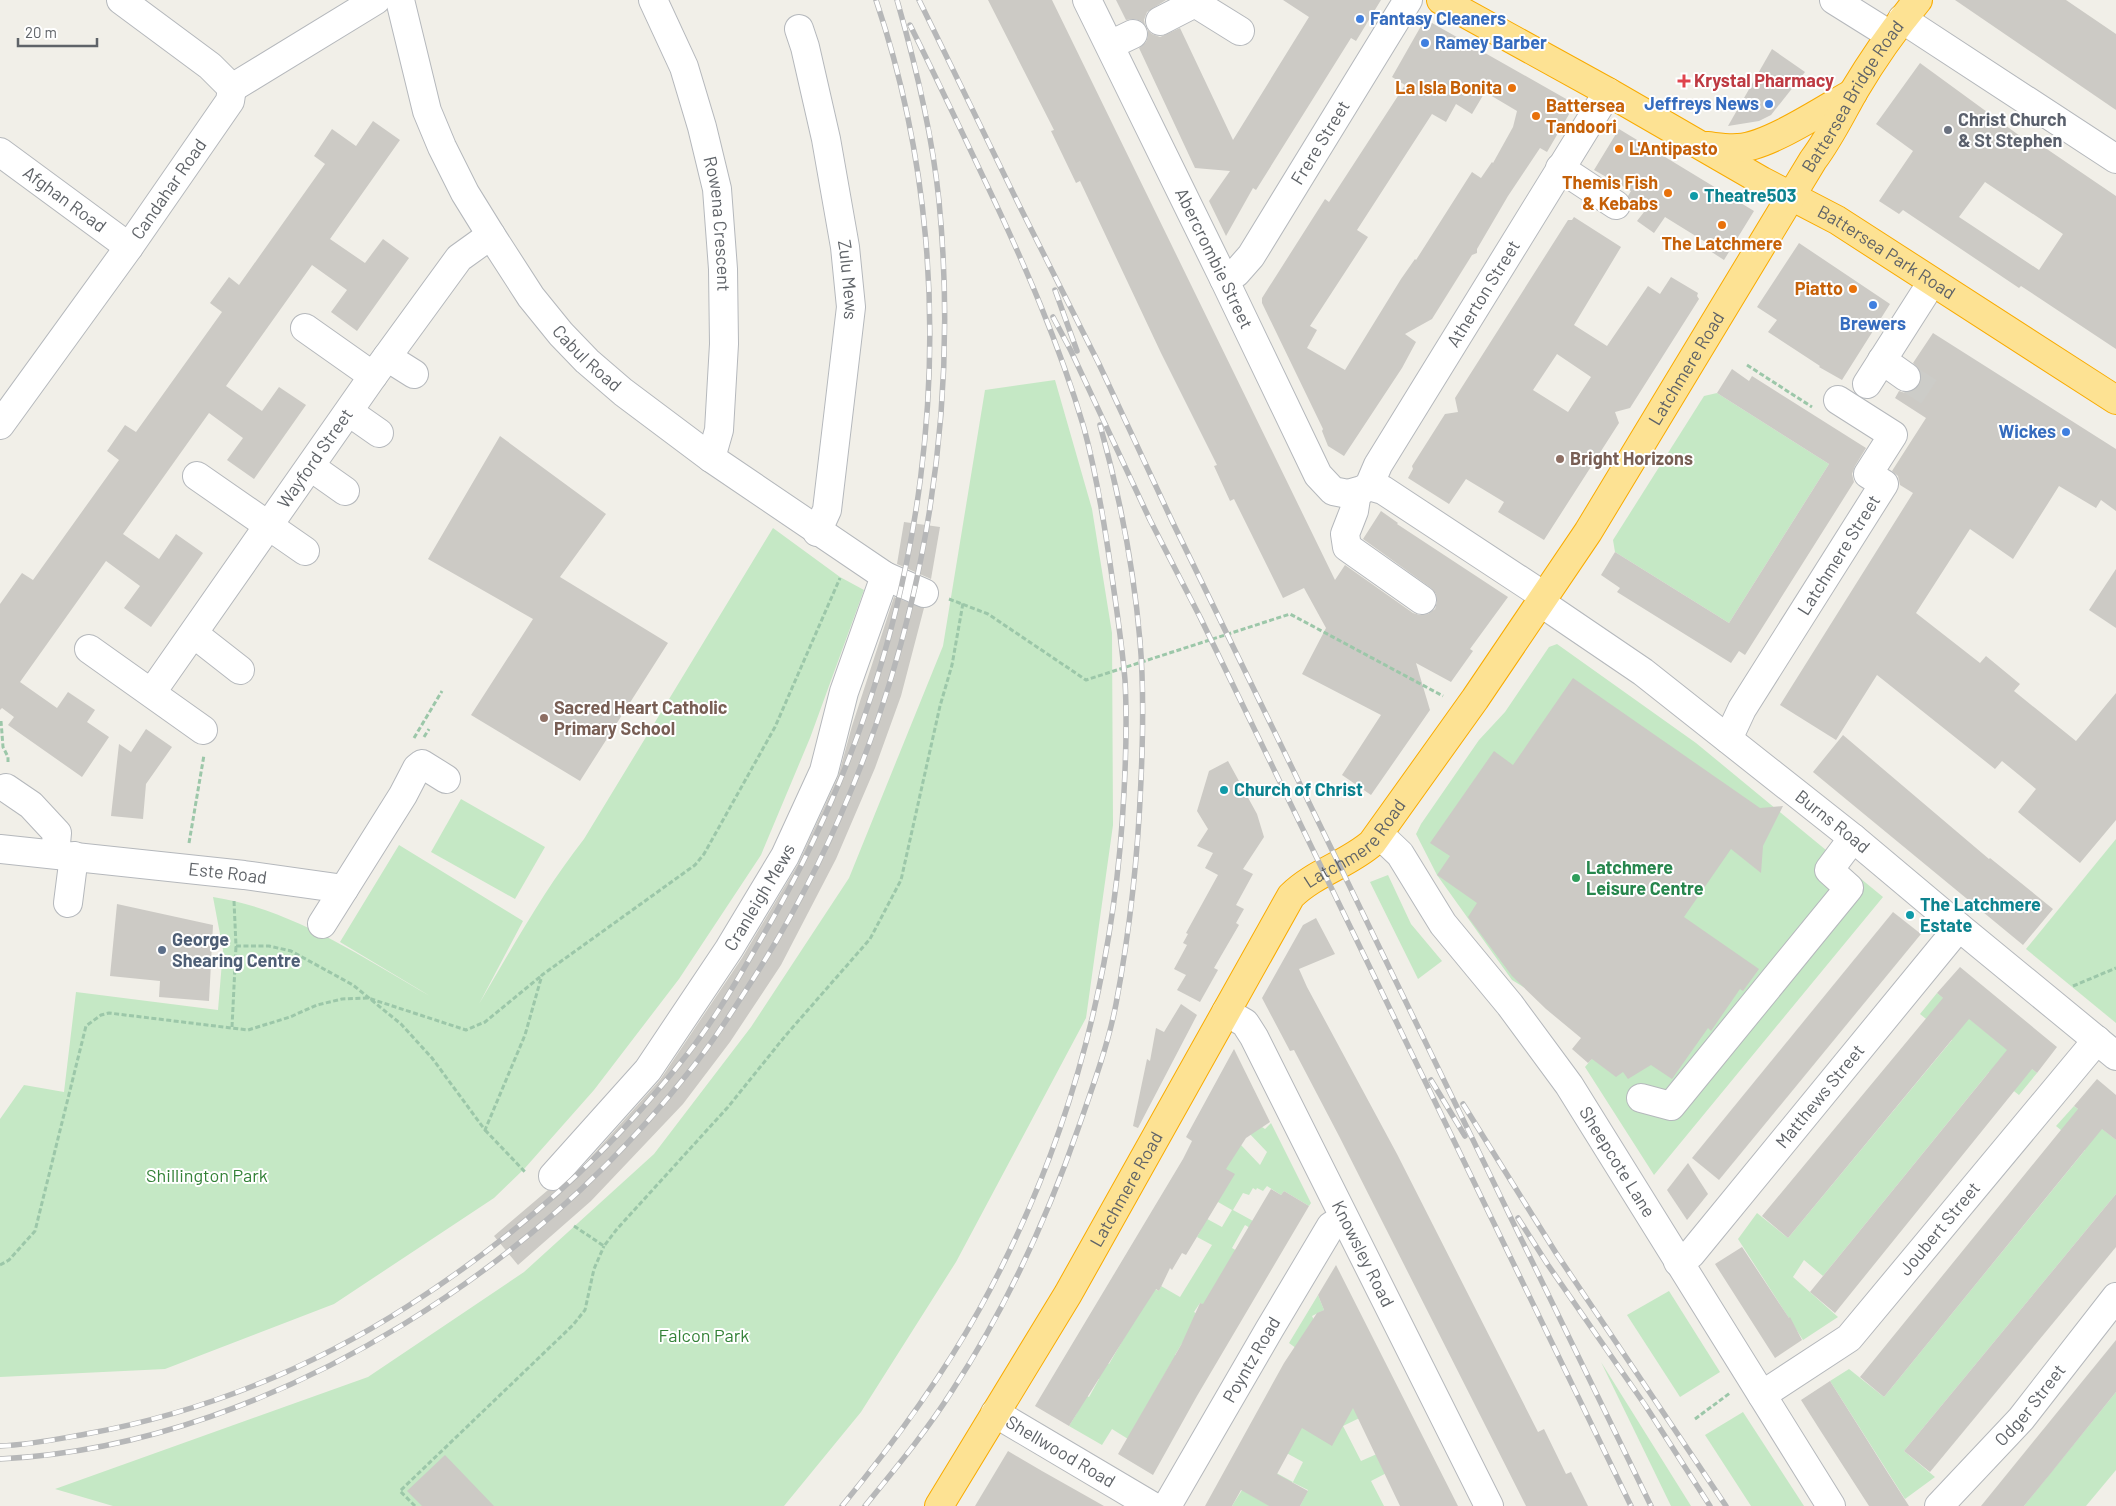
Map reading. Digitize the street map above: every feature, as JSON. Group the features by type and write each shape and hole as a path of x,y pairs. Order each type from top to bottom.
{"highway":[{"name":"Battersea Park Road","path":"1446,1 1762,181 1837,220 2116,400"},
{"name":"Battersea Bridge Road","path":"1792,195 1825,144 1854,92 1903,18"},
{"path":"1700,145 1738,148 1748,146 1797,126 1854,92"},
{"name":"Latchmere Road","path":"939,1506 1068,1294 1291,896 1305,883 1356,857 1380,835 1588,532 1792,195"}],"street":[{"path":"137,5 210,66 232,88 376,0"},
{"name":"Cabul Road","path":"400,0 427,111 442,147 465,193 491,235 531,297 561,334 623,392 711,458 817,532 885,576 924,593"},
{"name":"Rowena Crescent","path":"653,0 684,67 702,127 716,189 723,269 724,344 719,430 711,458"},
{"name":"Abercrombie Street","path":"1087,0 1121,40 1224,279 1318,475 1333,491 1348,494 1363,489 1383,490 1512,576 1542,599"},
{"name":"Frere Street","path":"1224,279 1236,273 1251,256 1408,0"},
{"path":"1834,0 1903,18 2116,159"},
{"path":"1160,21 1195,3 1240,31"},
{"name":"Zulu Mews","path":"799,29 806,47 826,140 845,247 851,307 827,510 817,532"},
{"name":"Candahar Road","path":"0,425 129,247 230,101 232,88"},
{"name":"Atherton Street","path":"1422,600 1347,547 1345,534 1363,489 1608,92"},
{"name":"Afghan Road","path":"0,152 129,247"},
{"path":"1560,168 1616,204"},
{"name":"Wayford Street","path":"152,692 270,527 380,367 459,258 491,235"},
{"path":"1868,384 1932,282"},
{"path":"305,328 380,367 414,374"},
{"path":"1882,360 1906,377"},
{"name":"Latchmere Street","path":"1728,739 1742,709 1884,484 1868,474 1893,436 1838,400"},
{"path":"349,412 379,433"},
{"path":"311,467 345,491"},
{"path":"197,476 304,551"},
{"name":"Cranleigh Mews","path":"542,1177 648,1070 729,949 785,856 824,771 844,692 885,576"},
{"name":"Burns Road","path":"1542,599 1643,672 1853,838 2107,1048"},
{"path":"194,634 240,670"},
{"path":"89,649 203,730"},
{"path":"322,924 403,795 417,768 422,764 446,779"},
{"path":"6,788 31,805 57,833 65,855 68,903"},
{"name":"Sheepcote Lane","path":"1380,835 1400,854 1443,924 1510,1005 1569,1085 1831,1506"},
{"path":"1642,1098 1671,1106 1849,888 1829,870 1853,838"},
{"name":"Este Road","path":"0,849 244,875 344,889"},
{"name":"Matthews Street","path":"1678,1262 1691,1254 1959,927"},
{"name":"Knowsley Road","path":"1226,1012 1245,1023 1254,1037 1489,1506"},
{"name":"Joubert Street","path":"1756,1386 1850,1338 2107,1048"},
{"name":"Poyntz Road","path":"1167,1506 1331,1226 1344,1219"},
{"name":"Odger Street","path":"1939,1506 2021,1419 2116,1297"},
{"name":"Shellwood Road","path":"996,1413 1152,1506"}],"path":[{"path":"1747,365 1828,417 1838,400"},
{"path":"0,1265 9,1260 35,1231 86,1026 101,1015 110,1013 248,1030 290,1017 317,1005 342,999 368,998 466,1030 485,1022 542,975 695,866 704,854 776,727 852,555"},
{"path":"924,593 963,603 988,614 1086,680 1290,614 1446,697"},
{"path":"415,1506 400,1490 573,1325 585,1310 594,1269 604,1246 616,1228 728,1108 786,1035 870,939 901,880 940,706 952,665 963,603"},
{"path":"1,721 3,747 8,757 6,788"},
{"path":"188,847 206,746 203,730"},
{"path":"232,1027 236,946 234,900 244,875"},
{"path":"236,946 269,946 291,951 353,985 401,1024 432,1058 485,1130 542,1177"},
{"path":"2050,1002 2069,988 2116,968"},
{"path":"485,1130 525,1035 542,975"},
{"path":"574,1226 604,1246"},
{"path":"1695,1420 1756,1386"}],"green space":[{"name":"Falcon Park","path":"1055,380 1092,509 1112,633 1113,825 1086,1018 956,1262 861,1412 784,1506 113,1506 55,1489 368,1377 524,1272 654,1154 751,1027 849,878 943,646 985,390"},
{"path":"1717,393 1829,464 1729,623 1615,552 1613,540 1704,396"},
{"name":"Shillington Park","path":"773,528 840,577 864,590 810,738 761,855 679,979 594,1090 525,1168 494,1198 334,1304 165,1369 0,1377 0,1119 24,1085 64,1092 76,992 218,1010 223,950 213,897 242,903 298,923 326,936 430,996 340,942 399,845 523,921 479,1004 542,899 584,839"},
{"name":"Latchmere Leisure Centre","path":"1557,644 1696,743 1883,897 1654,1175 1585,1067 1618,1028 1525,988 1512,980 1437,875 1416,834 1479,740 1505,712 1549,647"},
{"path":"461,799 545,847 515,899 431,852"},
{"path":"2116,839 2116,1023 2026,949"},
{"path":"1388,875 1411,924 1442,961 1418,979 1370,882"},
{"path":"1937,993 2037,1073 2019,1095 1989,1072 1823,1276 1804,1260 1793,1277 1838,1317 1803,1340 1738,1239 1757,1213 1788,1238 1952,1040 1920,1014"},
{"path":"2074,1106 2116,1140 2116,1194 1904,1451 1935,1477 1905,1499 1830,1381 1849,1369 1884,1397 2085,1150 2056,1126"},
{"path":"1271,1123 1311,1203 1309,1206 1284,1191 1281,1195 1267,1186 1263,1191 1253,1188 1249,1195 1243,1193 1233,1210 1264,1227 1260,1234 1245,1225 1232,1248 1246,1256 1204,1305 1200,1303 1194,1312 1199,1315 1175,1355 1183,1361 1171,1363 1135,1426 1136,1444 1112,1429 1102,1445 1069,1426 1077,1413 1068,1408 1078,1391 1089,1397 1099,1379 1090,1373 1099,1358 1109,1364 1153,1288 1159,1291 1161,1286 1180,1297 1212,1245 1197,1237 1202,1228 1198,1214 1222,1227 1232,1210 1211,1198 1214,1163 1241,1145 1260,1165 1267,1152 1248,1132 1262,1127 1265,1129"},
{"path":"1669,1291 1720,1372 1680,1397 1627,1315"},
{"path":"1318,1295 1324,1310 1312,1316 1321,1335 1304,1354 1289,1343"},
{"path":"1601,1362 1691,1506 1671,1506"},
{"path":"1324,1390 1376,1410 1343,1426 1361,1461 1395,1446 1404,1464 1371,1481 1384,1506 1300,1506 1308,1490 1292,1482 1282,1500 1258,1463 1293,1482 1303,1462 1281,1450"},
{"path":"2116,1392 2116,1470 2086,1506 2024,1506"},
{"path":"1743,1412 1804,1506 1751,1506 1705,1435"},
{"path":"1242,1490 1270,1506 1232,1506"}],"building":[{"path":"988,0 1052,0 1335,580 1345,565 1413,613 1420,615 1428,614 1435,609 1437,602 1436,594 1431,588 1363,539 1381,511 1397,524 1508,597 1470,649 1473,651 1451,682 1416,663 1430,710 1371,795 1342,775 1381,715 1302,674 1326,628 1304,588 1283,598 1234,499 1230,501 1214,466 1217,465 1161,353 1080,181 1076,183 1051,131 1054,130"},
{"path":"1116,0 1166,0 1147,12 1144,20 1145,25 1135,19 1126,20"},
{"path":"1283,0 1381,0 1356,41 1351,38 1256,190 1253,188 1226,236 1209,201 1230,171 1195,168 1139,48 1146,42 1148,30 1160,37 1180,28 1233,140 1309,17"},
{"path":"1955,0 2066,0 2116,34 2116,110"},
{"path":"1425,19 1575,104 1547,152 1540,148 1508,196 1477,249 1477,253 1472,255 1432,319 1405,334 1416,342 1402,368 1344,456 1328,446 1322,431 1323,429 1262,303 1262,298 1325,199 1329,202 1405,85 1392,77","holes":["1485,92 1517,111 1513,127 1493,163 1481,178 1472,172 1416,260 1401,279 1345,370 1307,348 1317,330 1310,326 1368,237 1357,230 1432,114 1446,122 1456,104 1472,114"]},
{"path":"1772,49 1805,72 1771,115 1759,121 1728,126"},
{"path":"1920,63 2035,147 2038,143 2116,196 2116,349 2021,286 2019,288 1903,210 1899,214 1879,201 1913,151 1876,124","holes":["1985,182 2063,234 2039,270 1959,217"]},
{"path":"373,121 400,140 330,239 365,263 383,239 409,258 357,331 331,312 347,290 312,265 226,386 262,411 279,387 306,405 254,479 227,460 243,438 209,413 123,534 159,559 176,534 203,553 151,627 124,608 140,586 106,561 20,682 57,708 68,692 95,710 87,722 109,737 82,777 8,725 14,717 2,708 0,710 0,604 22,573 33,580 119,460 107,451 125,425 136,432 222,312 210,303 229,277 239,285 325,164 314,156 332,129 356,146"},
{"path":"1619,129 1754,211 1724,260 1704,247 1707,243 1665,217 1654,233 1637,221 1644,212 1631,204 1628,196 1631,191 1594,170"},
{"path":"1574,217 1621,247 1574,325 1607,346 1648,286 1660,294 1671,277 1698,293 1699,299 1630,408 1615,412 1619,423 1544,540 1498,512 1504,502 1466,479 1449,504 1408,478 1413,469 1412,466 1445,414 1458,412 1455,398 1568,220 1572,220","holes":["1557,354 1591,377 1568,412 1533,390"]},
{"path":"1799,243 1890,304 1842,380 1819,367 1768,332 1777,320 1757,307"},
{"path":"1933,333 2116,449 2116,511 2101,500 2096,508 2059,486 2013,559 1970,529 1916,613 1980,663 1986,656 2020,684 2014,691 2076,741 2116,693 2116,820 2080,863 2018,812 2036,789 2002,761 1995,769 1877,675 1836,740 1780,705 1913,493 1900,485 1898,476 1892,471 1926,418 1895,398 1899,391 1905,393 1919,386 1921,379 1920,371 1913,363"},
{"path":"1732,369 1749,381 1752,376 1866,448 1852,474 1854,482 1745,655 1739,651 1731,663 1617,592 1620,588 1601,575 1615,552 1729,623 1829,464 1717,393"},
{"path":"500,436 606,514 560,577 668,643 580,781 471,715 533,619 428,559"},
{"path":"904,522 940,527 931,579 897,564"},
{"path":"2116,569 2116,628 2089,610"},
{"path":"894,597 924,608 901,696 875,768 836,859 781,965 730,1042 683,1104 591,1201 518,1265 494,1236 548,1190 557,1191 565,1186 660,1080 742,958 798,864 838,777 852,726"},
{"name":"Latchmere Leisure Centre","path":"1573,678 1760,808 1783,806 1763,846 1761,873 1731,849 1684,917 1759,969 1743,991 1740,989 1711,1031 1708,1028 1672,1079 1651,1065 1628,1079 1623,1072 1616,1077 1592,1059 1588,1063 1572,1049 1581,1038 1546,1009 1512,976 1468,917 1477,903 1437,875 1450,856 1430,843 1494,751 1513,765"},
{"path":"146,729 172,747 146,784 143,819 111,816 119,744 131,752"},
{"path":"1843,735 1989,859 2053,909 2023,945 1813,772"},
{"path":"1228,761 1257,814 1264,837 1243,869 1253,874 1236,905 1244,909 1236,923 1239,925 1214,968 1218,970 1200,1002 1177,990 1186,975 1174,969 1187,945 1183,943 1188,934 1186,933 1218,875 1205,868 1213,853 1197,846 1208,829 1197,811 1209,771"},
{"name":"George Shearing Centre","path":"117,904 213,925 209,1001 159,997 160,981 110,976"},
{"path":"1893,912 1921,934 1719,1180 1692,1158"},
{"path":"1316,918 1335,954 1299,969 1307,987 1397,1154 1538,1432 1544,1429 1566,1474 1571,1472 1588,1506 1526,1506 1339,1136 1294,1050 1290,1051 1262,998 1303,925"},
{"path":"1960,967 2057,1047 2037,1073 2032,1069 1835,1313 1810,1292 2007,1050 1969,1019 1788,1238 1762,1216 1943,998 1937,993"},
{"path":"1181,1004 1197,1015 1138,1128 1133,1126 1147,1059 1150,1061 1156,1028 1164,1032"},
{"path":"1234,1049 1270,1122 1246,1138 1226,1169 1235,1174 1186,1255 1182,1253 1172,1270 1170,1268 1159,1291 1156,1289 1069,1426 1035,1406 1183,1159 1192,1141 1186,1137"},
{"path":"2097,1079 2116,1095 2116,1140 2102,1129 1884,1397 1860,1377 2078,1109 2074,1106"},
{"path":"1688,1163 1708,1194 1687,1220 1667,1190"},
{"path":"1271,1189 1281,1195 1284,1191 1309,1206 1197,1396 1153,1475 1118,1454 1181,1345 1200,1303 1203,1304"},
{"path":"2116,1194 2116,1247 1930,1472 1904,1451"},
{"path":"1742,1247 1790,1317 1802,1340 1775,1358 1715,1264"},
{"path":"1336,1265 1458,1506 1400,1506 1353,1408 1332,1446 1302,1428 1277,1474 1308,1491 1300,1506 1269,1506 1241,1490 1232,1506 1205,1506 1284,1363 1317,1313 1324,1310 1318,1295"},
{"path":"2116,1340 2116,1392 2051,1473 2024,1506 1981,1506"},
{"path":"1830,1381 1909,1506 1869,1506 1801,1400"},
{"path":"1008,1451 1042,1471 1104,1506 975,1506"},
{"path":"445,1455 494,1506 422,1506 407,1491"}],"tunnel":[{"path":"1906,377 1929,392"}],"railway":[{"path":"0,1446 43,1442 129,1425 213,1401 253,1386 333,1350 408,1306 446,1281 520,1225 588,1164 621,1131 681,1062 736,982 765,932 821,825 866,712 899,596 921,477 930,357 925,236 908,117 876,0"},
{"path":"0,1459 53,1454 106,1445 159,1433 210,1417 310,1375 358,1351 404,1324 483,1271 521,1242 592,1179 658,1110 688,1073 715,1037 755,976 806,888 849,796 884,701 911,604 930,504 942,404 945,302 939,201 922,99 897,0"},
{"path":"919,0 1099,364 1173,523 1651,1506"},
{"path":"842,1506 915,1411 964,1336 1010,1249 1038,1187 1062,1124 1082,1059 1098,994 1110,928 1119,860 1125,778 1126,708 1122,654 1103,521 1093,464 1084,428 1052,334 1027,273 910,25"},
{"path":"1055,290 1077,351"},
{"path":"1053,317 1071,351 1150,520 1200,617 1631,1506"},
{"path":"865,1506 932,1421 972,1360 1024,1262 1067,1161 1090,1096 1113,1019 1129,920 1138,836 1143,693 1140,641 1130,560 1100,425"},
{"path":"1431,1080 1465,1136"},
{"path":"1463,1104 1556,1253 1726,1506"},
{"path":"1518,1218 1548,1265 1645,1405 1710,1506"}],"place":[{"name":"Fantasy Cleaners","path":"1360,19"},
{"name":"Ramey Barber","path":"1425,43"},
{"name":"Krystal Pharmacy","path":"1684,81"},
{"name":"La Isla Bonita","path":"1512,88"},
{"name":"Jeffreys News","path":"1769,104"},
{"name":"Battersea Tandoori","path":"1536,116"},
{"name":"Christ Church & St Stephen","path":"1948,130"},
{"name":"L'Antipasto","path":"1619,149"},
{"name":"Themis Fish & Kebabs","path":"1668,193"},
{"name":"Theatre503","path":"1694,196"},
{"name":"The Latchmere","path":"1722,225"},
{"name":"Piatto","path":"1853,289"},
{"name":"Brewers","path":"1873,305"},
{"name":"Wickes","path":"2066,432"},
{"name":"Bright Horizons","path":"1560,459"},
{"name":"Sacred Heart Catholic Primary School","path":"544,718"},
{"name":"Church of Christ","path":"1224,790"},
{"name":"Latchmere Leisure Centre","path":"1576,878"},
{"name":"The Latchmere Estate","path":"1910,915"},
{"name":"George Shearing Centre","path":"162,950"}]}
